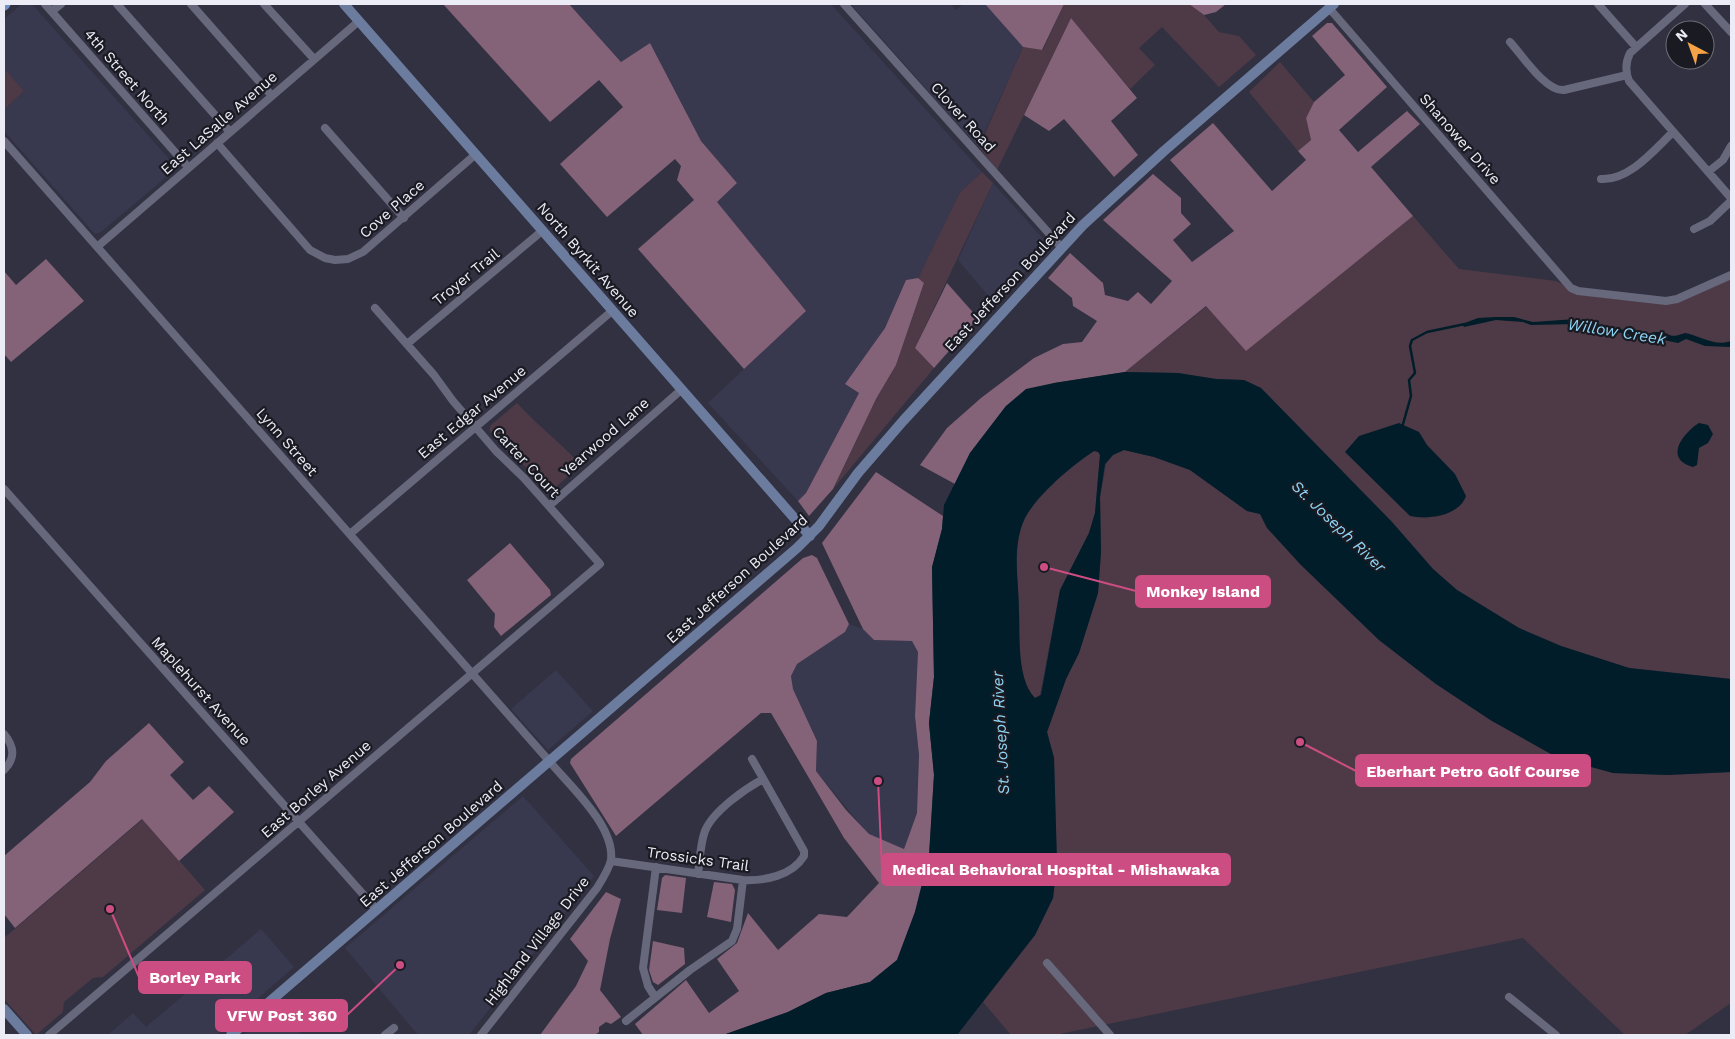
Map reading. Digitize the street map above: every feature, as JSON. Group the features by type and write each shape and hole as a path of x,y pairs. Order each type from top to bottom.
{"street":[{"name":"4th Street North","path":"45,4 188,168"},
{"path":"52,11 61,4"},
{"path":"117,4 230,132"},
{"path":"191,4 272,96"},
{"path":"264,4 314,59"},
{"name":"North Byrkit Avenue","path":"344,4 810,536"},
{"name":"Clover Road","path":"844,4 1062,248"},
{"path":"1598,4 1636,47"},
{"path":"1685,4 1628,56 1626,76 1731,200 1710,221 1694,229"},
{"path":"1705,4 1731,32"},
{"name":"East Jefferson Boulevard","path":"231,1035 810,536 858,473 903,421 1062,248 1129,182 1332,6"},
{"name":"Shanower Drive","path":"1332,6 1571,288 1578,291 1666,301 1677,299 1731,275"},
{"name":"East LaSalle Avenue","path":"97,247 359,21"},
{"path":"1510,42 1544,80 1555,89 1564,90 1626,76"},
{"path":"325,128 404,218"},
{"path":"1601,179 1613,179 1624,175 1672,132"},
{"name":"Lynn Street","path":"4,141 550,762"},
{"name":"Cove Place","path":"217,143 310,250 325,258 341,260 356,256 370,247 476,154"},
{"path":"1708,172 1723,160 1731,146"},
{"name":"Troyer Trail","path":"408,344 542,231"},
{"name":"Carter Court","path":"375,308 408,344 475,427 600,564"},
{"name":"East Edgar Avenue","path":"350,534 612,311"},
{"name":"Yearwood Lane","path":"548,506 681,390"},
{"name":"Maplehurst Avenue","path":"4,490 377,910"},
{"name":"East Borley Avenue","path":"49,1035 600,564"},
{"path":"4,734 12,745 13,752 10,764 4,770"},
{"path":"698,874 703,838 710,821 749,787 763,779 752,759"},
{"path":"550,762 603,826 611,849 610,861"},
{"name":"Trossicks Trail","path":"610,861 743,880 772,878 796,865 804,856 801,844 763,779"},
{"name":"Highland Village Drive","path":"481,1035 598,888 610,861"},
{"path":"655,998 648,986 643,968 656,868"},
{"path":"626,1021 732,941 737,929 743,880"},
{"path":"1047,963 1110,1035"},
{"path":"1509,997 1556,1035"},
{"path":"4,1009 27,1035"},
{"path":"385,1035 394,1028"}],"shaded area":[{"path":"22,4 32,4 177,168 101,232 95,234 4,131 4,110 24,91 4,68 4,19"},
{"path":"443,4 569,4 621,62 650,43 701,141 737,183 717,202 806,311 744,369 638,249 694,200 677,180 681,166 675,159 607,217 560,164 623,107 599,80 550,122"},
{"path":"569,4 831,4 982,172 960,192 918,278 906,280 885,328 845,384 859,393 806,493 798,501 708,403 805,311 716,201 737,183 701,141 650,43 621,62"},
{"path":"851,4 951,4 956,10 963,4 985,4 1023,47 978,147"},
{"path":"985,4 1064,4 1042,50 1023,47"},
{"path":"1064,4 1189,4 1204,15 1219,32 1239,36 1256,55 1219,87 1162,27 1139,48 1155,65 1130,89 1071,18 997,170 979,147 1023,47 1043,50"},
{"path":"1189,4 1226,4 1216,12 1204,15"},
{"path":"1071,18 1137,98 1111,121 1138,155 1114,177 1064,119 1049,131 1024,115"},
{"path":"1327,23 1332,23 1387,87 1339,130 1358,152 1407,111 1420,124 1371,167 1413,216 1246,351 1206,306 1125,372 1054,383 1006,406 970,453 955,484 920,465 947,428 981,398 1034,358 1063,344 1082,342 1097,321 1073,306 1072,298 1048,278 1070,253 1103,283 1105,295 1128,301 1138,292 1151,304 1172,281 1103,220 1153,174 1181,198 1181,213 1191,224 1173,240 1192,262 1234,231 1170,160 1213,123 1272,191 1306,160 1298,151 1311,140 1306,118 1314,102 1345,75 1312,36"},
{"path":"1280,62 1314,102 1306,118 1311,140 1298,151 1249,92"},
{"path":"4,68 24,91 4,110"},
{"path":"982,172 993,183 915,348 934,368 833,489 876,399 896,365 924,284 918,278 960,192"},
{"path":"993,183 1047,243 1045,250 995,304 958,260"},
{"path":"1413,216 1459,269 1556,281 1578,291 1661,301 1731,279 1731,679 1629,668 1561,646 1519,628 1457,590 1433,569 1392,522 1261,388 1244,380 1216,379 1178,373 1125,372 1207,306 1246,350"},
{"path":"46,259 84,301 11,362 4,354 4,271 16,285"},
{"path":"918,278 924,283 896,365 876,399 833,489 809,516 798,501 806,493 859,393 845,384 885,328 906,280"},
{"path":"947,283 978,318 934,368 915,348"},
{"path":"517,403 581,465 550,492 489,430 491,425"},
{"path":"1124,450 1154,457 1190,470 1247,511 1260,514 1300,564 1379,640 1436,684 1492,721 1613,773 1667,775 1731,772 1731,1003 1685,1035 1625,1035 1523,938 1055,1035 1011,1035 983,1002 1035,935 1053,898 1057,863 1054,758 1047,732 1066,679 1079,653 1098,593 1101,552 1100,497 1106,464 1113,455"},
{"path":"1094,451 1098,451 1100,455 1095,513 1089,533 1060,590 1040,695 1035,698 1024,680 1021,669 1017,564 1018,541 1025,518 1038,500 1066,473"},
{"path":"876,472 943,516 942,529 932,568 934,677 929,723 934,775 929,856 915,912 897,960 870,982 826,993 788,1012 723,1035 643,1035 635,1024 686,980 709,1013 739,991 717,959 737,943 748,913 778,950 819,914 847,917 879,883 844,838 771,713 761,713 616,836 570,763 571,759 803,558 812,555 817,558 849,624 845,632 797,664 791,676 793,689 817,741 816,771 846,810 869,834 904,849 917,813 919,755 915,716 918,652 912,641 874,640 863,629 822,543"},
{"path":"510,543 550,590 551,595 501,636 494,627 495,614 467,580"},
{"path":"849,624 863,629 874,640 913,641 918,652 915,716 919,755 917,813 904,849 869,835 816,771 817,741 793,689 791,676 796,664 845,632"},
{"path":"556,670 593,711 548,750 511,709"},
{"path":"149,723 184,762 170,775 193,800 209,786 234,812 179,861 142,819 15,928 4,914 4,856 90,782 106,761"},
{"path":"523,796 594,876 469,1035 418,1035 345,948"},
{"path":"143,819 205,890 103,977 93,978 64,1002 63,1012 36,1035 4,999 4,938"},
{"path":"665,875 686,878 682,913 657,910 662,878"},
{"path":"714,882 732,884 735,890 731,922 707,917"},
{"path":"606,892 621,899 610,939 600,990 621,1017 611,1024 606,1022 599,1027 599,1032 595,1035 540,1035 576,986 588,961 570,939"},
{"path":"261,929 294,967 216,1035 108,1035 133,1013 146,1027"},
{"path":"653,941 684,948 685,964 658,985 653,982 649,970"},
{"path":"276,1007 302,1035 243,1035"}],"water":[{"path":"1514,317 1533,322 1576,319 1642,334 1663,332 1675,336 1685,333 1719,343 1731,341 1731,347 1705,346 1686,339 1678,343 1654,338 1643,339 1625,333 1608,332 1577,324 1531,325 1523,322 1496,320 1464,327 1462,324 1478,318"},
{"name":"St. Joseph River","path":"1125,372 1178,373 1216,379 1244,380 1261,388 1392,522 1433,569 1457,590 1519,628 1561,646 1629,668 1731,679 1731,772 1667,775 1613,773 1558,758 1492,721 1436,684 1379,640 1300,564 1267,528 1260,514 1247,511 1190,470 1154,457 1124,450 1113,455 1105,464 1100,497 1101,552 1098,593 1079,653 1066,679 1047,732 1054,758 1057,863 1053,898 1035,935 957,1035 723,1035 788,1012 826,993 870,982 897,960 915,912 929,856 934,775 929,723 934,677 932,567 942,529 944,505 970,453 1006,406 1026,389","holes":["1094,451 1100,455 1095,513 1089,533 1060,590 1041,695 1035,698 1025,680 1020,645 1017,552 1021,529 1025,518 1046,490 1085,457"]},
{"path":"1399,423 1419,432 1427,445 1455,474 1466,496 1457,508 1434,517 1410,516 1345,452 1359,436"},
{"path":"1699,423 1708,425 1713,434 1708,443 1699,448 1697,465 1693,467 1684,463 1679,458 1677,452 1682,439"}],"waterway":[{"name":"Willow Creek","path":"1403,424 1411,396 1409,380 1415,373 1410,346 1412,340 1427,332 1465,324"}],"place":[{"name":"Monkey Island","path":"1044,567"},
{"name":"Eberhart Petro Golf Course","path":"1300,742"},
{"name":"Medical Behavioral Hospital - Mishawaka","path":"878,781"},
{"name":"Borley Park","path":"110,909"},
{"name":"VFW Post 360","path":"400,965"}]}
